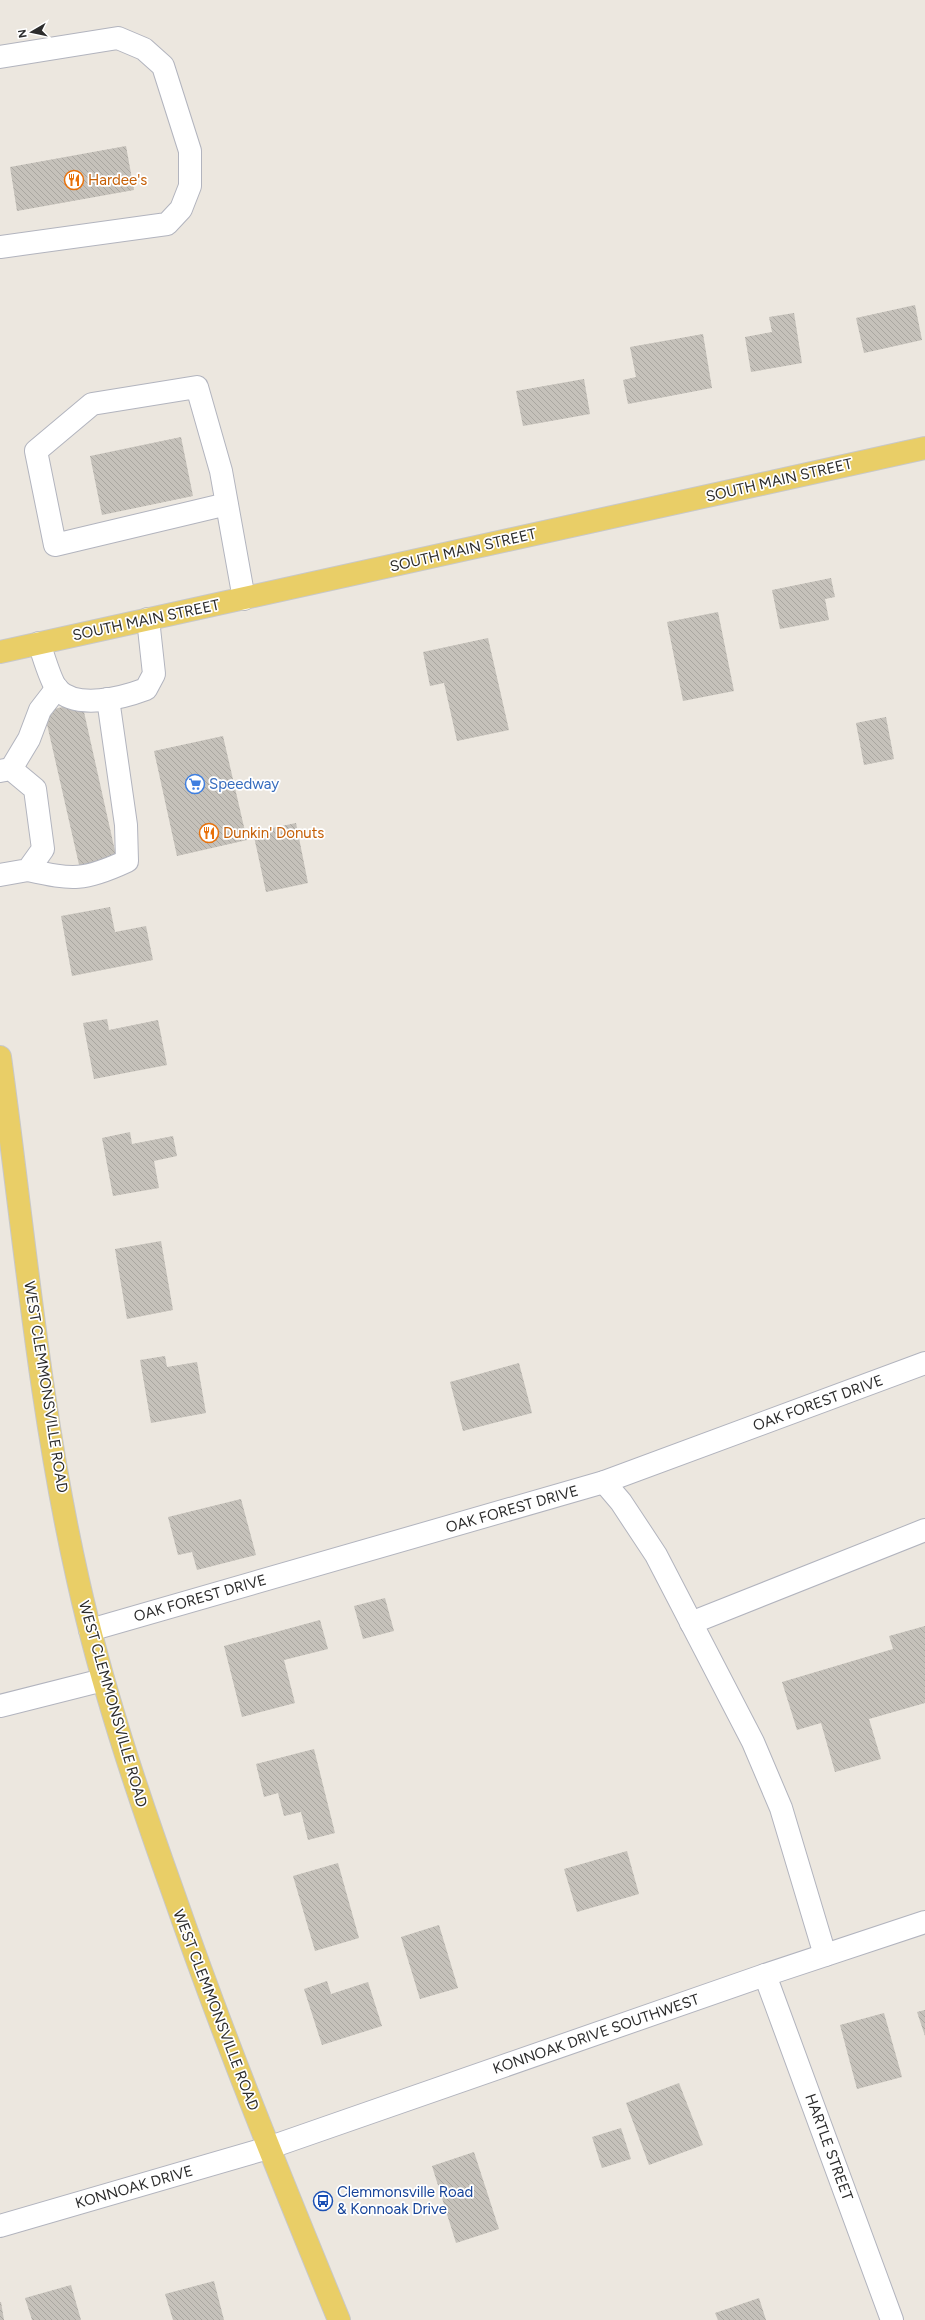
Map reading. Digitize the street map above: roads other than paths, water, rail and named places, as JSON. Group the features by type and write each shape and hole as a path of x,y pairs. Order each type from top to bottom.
{"main road":[{"name":"SOUTH MAIN STREET","path":"0,652 925,448"},
{"name":"WEST CLEMMONSVILLE ROAD","path":"0,1057 45,1395 77,1578 103,1680 131,1776 196,1958 268,2148 339,2320"}],"street":[{"path":"0,57 118,38 144,49 163,66 190,151 190,186 181,208 167,224 0,247"},
{"path":"227,504 55,545 36,452 92,404 197,387 221,470 244,599"},
{"path":"38,643 57,688 72,700 117,699 146,689 154,674 148,619"},
{"path":"28,870 43,849 35,789 6,770 29,739 40,710 57,688"},
{"path":"0,875 28,870 64,878 85,878 127,861 126,825 108,699"},
{"name":"OAK FOREST DRIVE","path":"90,1630 604,1482 925,1363"},
{"path":"604,1482 621,1502 656,1555 753,1742 781,1808 825,1955"},
{"path":"691,1623 925,1530"},
{"path":"0,1706 103,1680"},
{"name":"KONNOAK DRIVE SOUTHWEST","path":"268,2148 765,1975 925,1922"},
{"name":"HARTLE STREET","path":"765,1975 892,2320"},
{"name":"KONNOAK DRIVE","path":"0,2226 268,2148"}],"place":[{"name":"Hardee's","path":"74,180"},
{"name":"Speedway","path":"195,784"},
{"name":"Dunkin' Donuts","path":"209,833"},
{"name":"Clemmonsville Road & Konnoak Drive","path":"323,2201"}]}
